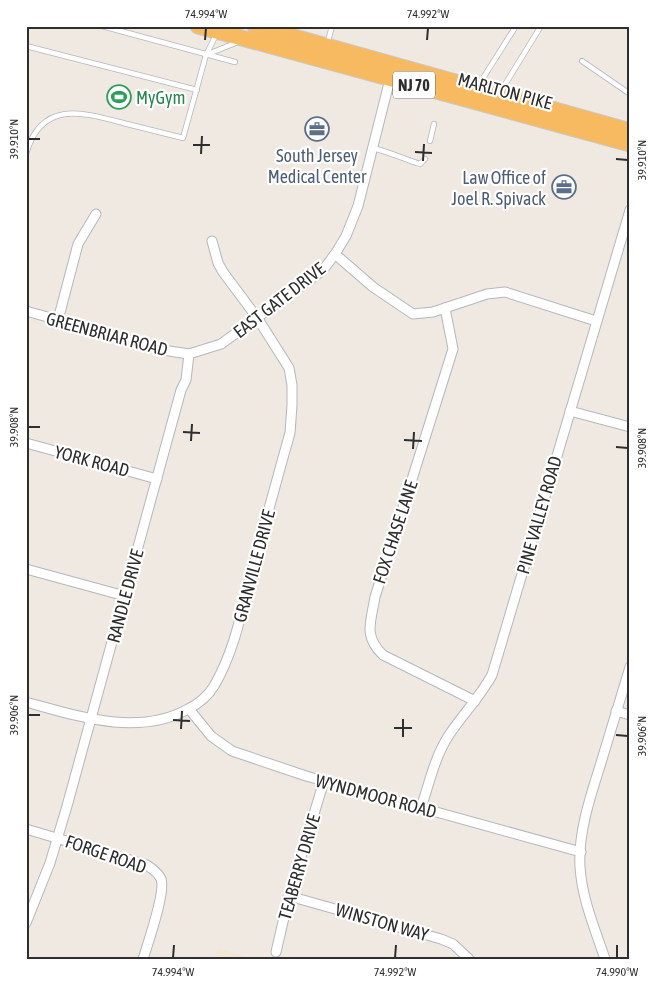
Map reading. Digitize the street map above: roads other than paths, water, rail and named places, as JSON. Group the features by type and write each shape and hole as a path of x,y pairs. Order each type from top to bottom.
{"highway":[{"name":"MARLTON PIKE","path":"198,26 222,29 245,39 390,79 630,131"},
{"path":"233,26 336,55 379,60"},
{"name":"MARLTON PIKE","path":"255,26 476,89 495,101 630,144"}],"street":[{"name":"EAST GATE DRIVE","path":"189,354 222,344 323,270 335,254 346,236 358,206 390,79"},
{"name":"PINE VALLEY ROAD","path":"422,808 441,748 448,736 485,689 492,675 596,321 628,226 630,210"},
{"path":"58,320 78,244 96,214"},
{"name":"GRANVILLE DRIVE","path":"26,702 91,720 126,723 161,719 189,709 206,696 213,687 226,661 238,626 290,433 292,386 288,368 258,319 218,263 212,241"},
{"path":"335,254 373,287 412,314 434,312 487,294 505,292 596,321"},
{"name":"FOX CHASE LANE","path":"445,308 453,349 375,597 370,638 374,647 383,655 475,701"},
{"name":"GREENBRIAR ROAD","path":"26,311 169,352 189,354"},
{"name":"RANDLE DRIVE","path":"26,923 50,863 91,720 186,380 189,354"},
{"path":"570,410 630,427"},
{"name":"YORK ROAD","path":"26,443 157,479"},
{"path":"26,569 125,596"},
{"path":"605,959 586,902 580,867 581,852 584,820 590,797 630,667"},
{"name":"WYNDMOOR ROAD","path":"189,709 211,736 232,750 324,781 581,852"},
{"path":"616,711 630,715"},
{"name":"TEABERRY DRIVE","path":"276,952 289,896 324,781"},
{"name":"FORGE ROAD","path":"26,829 146,866 160,876 162,882 160,896 143,959"},
{"name":"WINSTON WAY","path":"289,896 441,939 453,944 469,959"}],"lane":[{"path":"102,26 236,62"},
{"path":"326,46 332,26"},
{"path":"476,89 516,26"},
{"path":"495,101 541,26"},
{"path":"26,154 38,127 51,118 70,112 89,114 183,138 206,55 222,29"},
{"path":"206,55 245,39"},
{"path":"26,46 197,90"},
{"path":"582,61 630,94"},
{"path":"430,141 434,124"},
{"path":"372,148 389,152 400,158 420,164 425,159"}],"place":[{"name":"MyGym","path":"119,97"},
{"name":"South Jersey Medical Center","path":"317,129"},
{"name":"Law Office of Joel R. Spivack","path":"564,187"}]}
